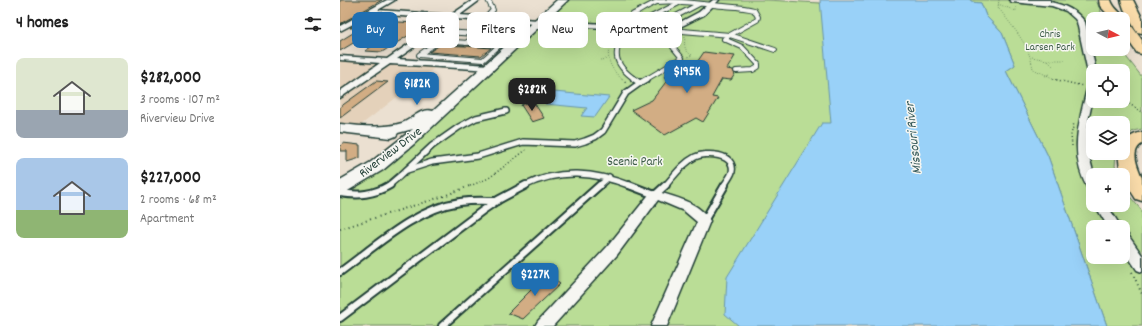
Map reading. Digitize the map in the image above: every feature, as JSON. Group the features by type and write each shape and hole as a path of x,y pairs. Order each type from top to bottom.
{"highway":[{"path":"1105,0 1106,6 1112,12"},
{"path":"1112,0 1117,12"},
{"path":"1127,0 1130,9 1142,29"},
{"path":"1130,34 1142,50"}],"main road":[{"name":"Riverview Drive","path":"549,12 562,0"},
{"name":"Riverview Drive","path":"340,188 377,166 417,135 538,22"},
{"path":"381,132 401,129 415,123 432,111 459,96"},
{"path":"340,128 417,135"},
{"path":"1142,136 1136,139 1131,145 1128,151 1127,162 1135,183 1142,194"}],"street":[{"path":"370,12 392,0"},
{"path":"459,13 476,0"},
{"path":"1012,0 1057,2 1075,14 1082,22 1091,64"},
{"path":"682,23 714,3"},
{"path":"340,29 352,22"},
{"path":"530,22 538,22"},
{"path":"340,95 407,48"},
{"path":"340,58 489,68"},
{"path":"1086,107 1081,140 1086,168"},
{"path":"543,326 612,251 655,195 689,207 698,213 704,221 659,326"},
{"path":"1102,212 1109,220"},
{"path":"1130,255 1136,268"}],"lane":[{"path":"488,0 493,10 492,12"},
{"path":"638,12 665,1 683,1 699,4 714,3 747,8 756,12 758,17 757,20 724,39 742,47 758,64 756,69 753,70 736,71"},
{"path":"661,12 683,1"},
{"path":"682,13 699,4"},
{"path":"682,31 730,35 775,50"},
{"path":"459,42 466,43"},
{"path":"429,48 419,55 483,60 497,48"},
{"path":"615,48 617,61 630,77 640,82"},
{"path":"406,170 432,162 478,156 523,142 575,144 595,137 603,131 626,93 640,82 682,58 674,48"},
{"path":"340,194 362,196 375,194 390,185 433,146 475,119 506,111"},
{"path":"340,318 508,193 547,176 568,173 585,173 609,177 655,195 665,187 680,168 695,157 714,154 725,157 731,163 732,172 704,221"},
{"path":"442,326 609,177"},
{"path":"340,272 413,221 438,208 465,201 497,201"}],"path":[{"path":"999,0 998,4 1002,12 1013,25 1032,57 1033,69 1045,76 1083,86"},
{"path":"998,4 1016,11 1016,8"},
{"path":"1032,57 1047,60 1065,60"},
{"path":"600,60 608,59"},
{"path":"1047,60 1053,66"},
{"path":"1045,76 1050,74"},
{"path":"1130,104 1142,112"},
{"path":"1072,148 1070,135 1074,121"},
{"path":"1136,268 1142,294"}],"shaded area":[{"path":"340,59 437,66 348,135 340,134"}],"green space":[{"name":"Scenic Park","path":"567,0 767,0 820,3 867,101 783,326 340,326 340,193 426,132 518,48 530,48 530,36 538,28 538,48 588,48 588,12 555,12"},
{"name":"Chris Larsen Park","path":"970,0 1096,0 1101,12 1086,12 1086,56 1126,56 1142,77 1142,129 1133,131 1130,134 1130,116 1086,116 1086,160 1115,160 1116,168 1086,168 1086,212 1130,212 1130,197 1142,211 1142,326 1107,326 1048,156 1006,71 1015,65 1002,33 986,16 981,3 970,2"}],"water":[{"name":"Missouri River","path":"820,0 970,0 971,2 981,3 986,16 1002,33 1015,65 1006,71 1048,156 1107,326 739,326 725,314 727,277 822,123 831,123"},
{"path":"554,92 609,97 595,117 581,116 587,108 545,104"}],"building":[{"path":"340,0 382,0 361,12 352,12 352,17 340,24"},
{"path":"398,22 406,23 406,37 398,42"},
{"path":"352,34 352,44 340,51 340,41"},
{"path":"459,46 467,46 467,48 491,48 481,56 429,52 435,48 459,48"},
{"path":"369,48 388,48 382,52 365,51"},
{"path":"704,52 735,56 727,69 733,70 735,74 731,80 722,79 712,97 718,98 703,122 696,118 665,135 631,110 652,100 669,78 664,77 671,69 683,71 686,67 693,68"},
{"path":"376,81 388,82 340,118 340,107"},
{"path":"533,101 544,118 532,122 521,105"},
{"path":"343,143 360,145 360,158 347,162 347,151 340,151 340,146"},
{"path":"547,274 560,284 523,319 508,313"}]}
